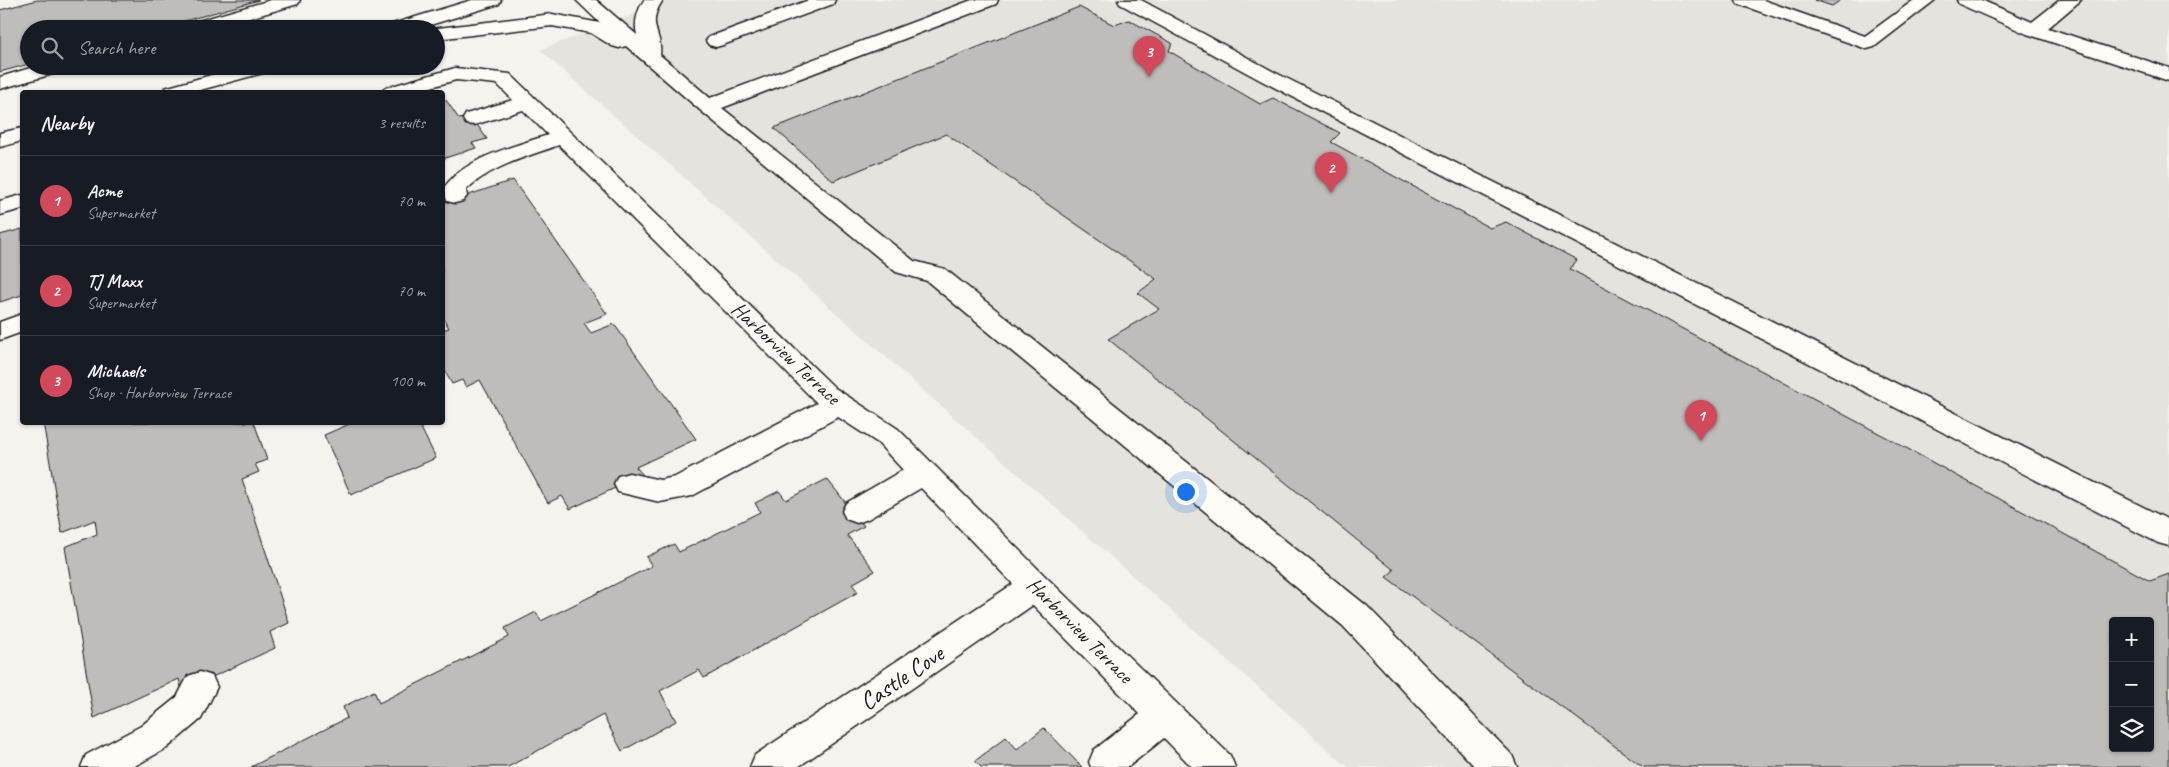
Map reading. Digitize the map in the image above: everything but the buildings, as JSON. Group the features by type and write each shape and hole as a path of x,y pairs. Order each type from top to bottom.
{"street":[{"path":"222,20 292,0"},
{"path":"426,20 492,0"},
{"path":"585,0 707,106 905,267 936,275 1355,616 1499,767"},
{"path":"650,55 652,47 645,27 650,3 654,0"},
{"path":"716,41 826,0"},
{"path":"707,106 989,0"},
{"path":"1127,0 1269,76 2169,534"},
{"path":"1745,0 1867,43 1926,0"},
{"path":"1966,0 2034,30 2169,75"},
{"path":"2034,30 2072,0"},
{"path":"445,33 552,20 597,28 630,49 650,55"},
{"name":"Harborview Terrace","path":"399,90 455,74 503,78 826,395 888,436 1217,767"},
{"path":"0,84 30,75"},
{"path":"179,90 234,75"},
{"path":"474,118 527,102"},
{"path":"0,140 20,135"},
{"path":"455,196 454,189 468,175 498,160 562,137"},
{"path":"0,208 20,203"},
{"path":"0,331 20,324"},
{"path":"629,484 660,491 682,488 839,404"},
{"path":"857,511 924,472"},
{"name":"Castle Cove","path":"768,767 1035,586"},
{"path":"99,767 154,738 190,708 200,687"},
{"path":"1107,762 1165,715"}],"shaded area":[{"path":"672,0 2169,0 2169,767 1348,767 540,50"}],"place":[{"name":"Michaels","path":"1149,77"},
{"name":"TJ Maxx","path":"1331,193"},
{"name":"Acme","path":"1701,441"}]}
